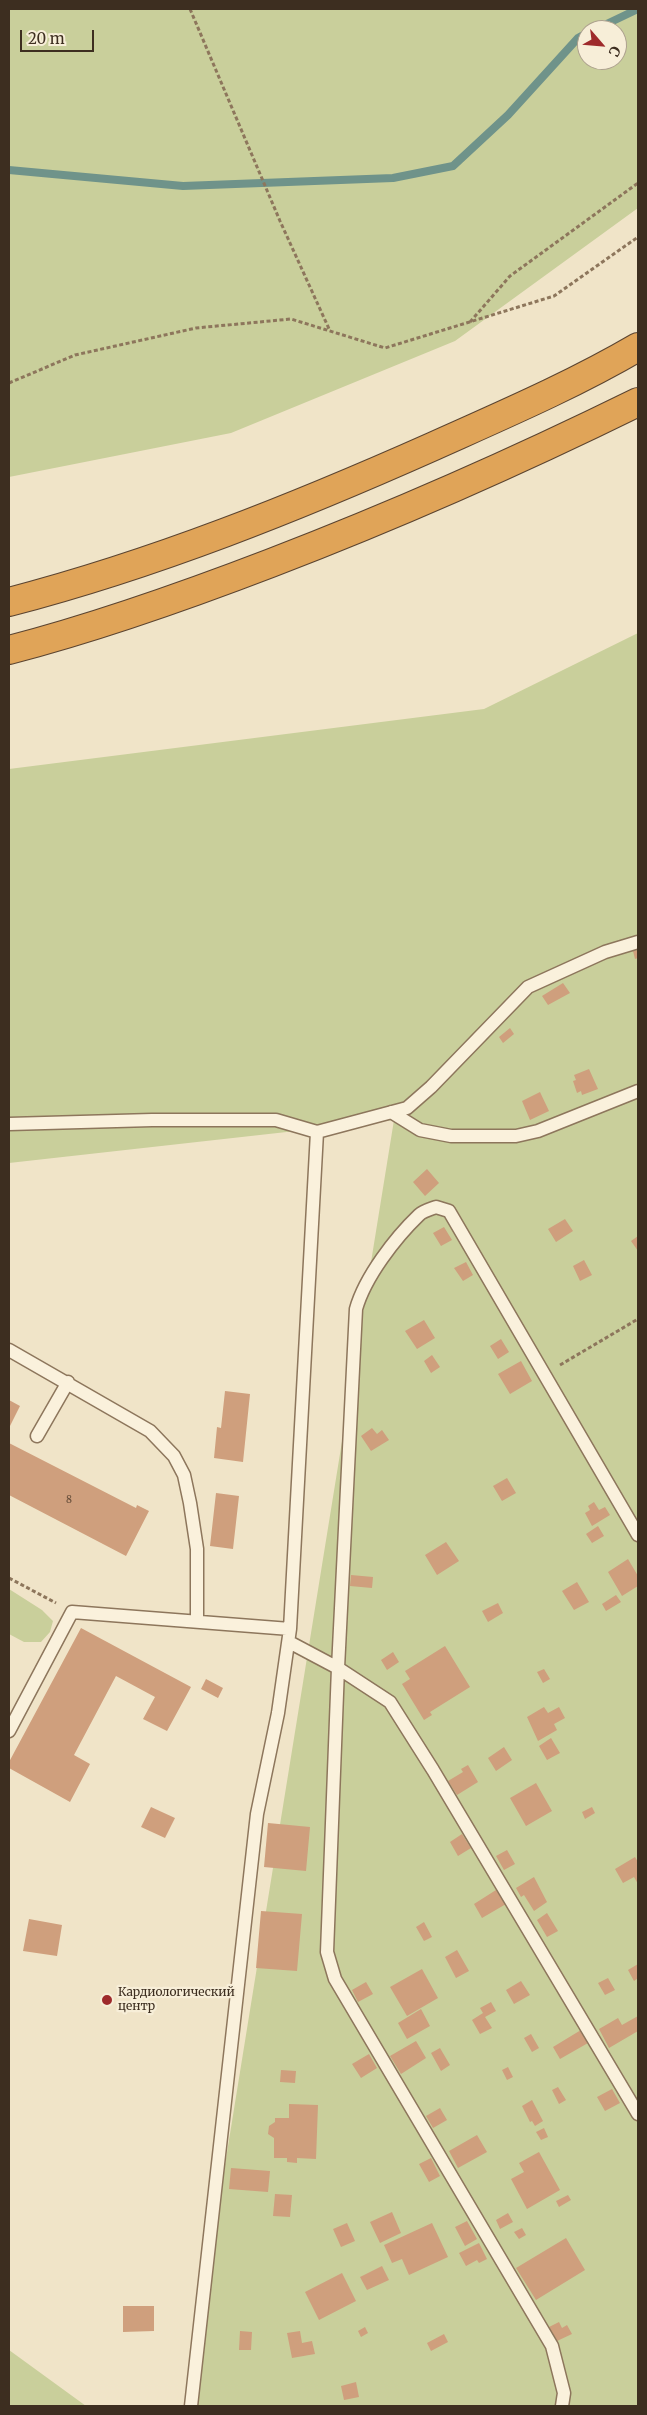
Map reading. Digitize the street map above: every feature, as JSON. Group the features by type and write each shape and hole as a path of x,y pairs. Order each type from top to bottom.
{"highway":[{"path":"9,602 136,564 238,528 372,474 523,407 638,347"},
{"path":"9,650 48,640 188,595 369,525 545,448 638,402"}],"lane":[{"path":"9,1124 152,1120 276,1120 317,1132 407,1108 432,1087 528,986 605,952 638,942"},
{"path":"391,1112 420,1130 451,1136 516,1136 538,1132 638,1091"},
{"path":"191,2406 257,1814 278,1713 289,1642 317,1132"},
{"path":"562,2406 564,2393 552,2346 335,1979 327,1952 338,1668 356,1309 361,1293 377,1266 420,1214 436,1206 449,1211 638,1535"},
{"path":"9,1350 68,1382 150,1431 174,1456 184,1475 197,1549 197,1621"},
{"path":"37,1436 68,1382"},
{"path":"9,1731 72,1612 290,1629"},
{"path":"289,1642 338,1668 390,1702 433,1770 638,2114"}],"path":[{"path":"190,9 280,221 331,331"},
{"path":"470,322 510,276 638,184"},
{"path":"9,383 75,355 196,328 291,319 385,348 554,296 638,237"},
{"path":"545,1374 638,1319"},
{"path":"9,1578 72,1612"}],"green space":[{"path":"9,9 638,9 638,208 455,341 231,433 9,477"},
{"path":"638,633 638,2406 195,2406 190,2381 394,1120 9,1163 9,769 484,709"},
{"path":"9,1589 42,1610 53,1621 50,1632 41,1642 24,1642 9,1634"},
{"path":"9,2350 86,2406 9,2406"}],"building":[{"path":"638,950 638,958 635,959 633,951"},
{"path":"563,983 570,993 548,1005 542,996"},
{"path":"510,1028 514,1034 503,1043 499,1037"},
{"path":"589,1069 598,1089 582,1095 581,1091 577,1093 573,1081 576,1080 574,1075"},
{"path":"540,1092 549,1111 530,1120 522,1101"},
{"path":"427,1169 439,1183 425,1196 413,1182"},
{"path":"565,1219 573,1231 556,1242 548,1229"},
{"path":"444,1227 452,1240 441,1246 433,1233"},
{"path":"638,1236 638,1251 631,1241"},
{"path":"584,1260 592,1275 580,1281 573,1266"},
{"path":"466,1262 473,1275 463,1281 454,1268"},
{"path":"424,1320 435,1338 417,1349 405,1331"},
{"path":"501,1339 509,1352 498,1359 490,1346"},
{"path":"432,1355 440,1367 431,1373 424,1361"},
{"path":"521,1361 532,1381 510,1394 498,1374"},
{"path":"225,1391 250,1394 243,1462 214,1458 217,1427 221,1428"},
{"path":"9,1400 20,1406 9,1428"},
{"path":"372,1428 377,1434 382,1430 389,1440 371,1451 361,1436"},
{"path":"9,1443 136,1508 137,1505 149,1511 126,1556 9,1495"},
{"path":"507,1478 516,1493 502,1501 493,1486"},
{"path":"216,1493 239,1496 233,1549 210,1546"},
{"path":"594,1502 599,1510 605,1507 610,1515 592,1526 585,1513 590,1510 588,1506"},
{"path":"598,1526 604,1536 592,1543 586,1534"},
{"path":"446,1542 459,1561 437,1575 425,1555"},
{"path":"628,1559 638,1576 638,1586 622,1596 608,1572"},
{"path":"351,1575 373,1577 372,1588 350,1586"},
{"path":"577,1582 589,1602 574,1610 562,1591"},
{"path":"616,1595 621,1602 606,1611 602,1604"},
{"path":"498,1603 503,1613 488,1622 482,1611"},
{"path":"81,1628 191,1687 167,1731 143,1719 155,1697 116,1676 74,1755 90,1764 70,1802 9,1768 9,1762"},
{"path":"445,1646 470,1687 430,1712 432,1715 424,1720 402,1684 410,1679 405,1671"},
{"path":"393,1652 399,1662 387,1670 381,1660"},
{"path":"544,1669 550,1679 543,1683 537,1672"},
{"path":"206,1679 223,1688 218,1698 201,1689"},
{"path":"544,1707 548,1713 559,1707 565,1718 554,1724 557,1730 538,1741 527,1717"},
{"path":"551,1738 560,1753 547,1760 539,1746"},
{"path":"504,1747 512,1760 496,1771 488,1758"},
{"path":"468,1765 478,1782 457,1795 448,1781 463,1772 461,1769"},
{"path":"536,1783 552,1811 526,1826 510,1798"},
{"path":"151,1807 175,1818 165,1838 141,1827"},
{"path":"592,1807 595,1813 585,1819 582,1812"},
{"path":"268,1823 310,1827 306,1871 264,1867"},
{"path":"462,1834 471,1848 458,1856 450,1842"},
{"path":"507,1850 515,1864 504,1870 496,1856"},
{"path":"635,1857 638,1862 638,1884 634,1877 623,1883 615,1869"},
{"path":"534,1877 547,1902 534,1911 524,1895 521,1897 516,1888"},
{"path":"496,1890 506,1904 482,1918 474,1904"},
{"path":"261,1911 302,1914 297,1971 256,1968"},
{"path":"547,1913 558,1931 547,1937 537,1920"},
{"path":"29,1919 62,1925 57,1956 23,1951"},
{"path":"424,1922 432,1937 424,1941 416,1927"},
{"path":"457,1950 469,1971 456,1978 445,1957"},
{"path":"638,1964 638,1978 634,1981 628,1970"},
{"path":"422,1969 438,1998 407,2016 390,1987"},
{"path":"608,1978 615,1990 605,1995 598,1983"},
{"path":"521,1981 530,1995 514,2004 506,1990"},
{"path":"366,1982 373,1994 358,2002 352,1990"},
{"path":"491,2002 496,2011 485,2017 492,2028 480,2034 472,2020 483,2013 480,2008"},
{"path":"421,2009 430,2026 407,2039 398,2023"},
{"path":"638,2016 638,2031 609,2048 599,2029 618,2018 622,2025"},
{"path":"581,2030 588,2043 560,2059 553,2047"},
{"path":"531,2034 539,2048 532,2052 524,2038"},
{"path":"416,2041 426,2058 401,2074 390,2056"},
{"path":"440,2048 450,2065 441,2071 431,2053"},
{"path":"369,2054 377,2068 361,2078 352,2064"},
{"path":"508,2067 513,2077 507,2080 502,2070"},
{"path":"281,2070 296,2071 295,2083 280,2082"},
{"path":"558,2087 566,2100 559,2104 552,2090"},
{"path":"612,2089 620,2103 605,2111 597,2097"},
{"path":"532,2100 543,2121 535,2126 532,2121 530,2122 522,2106"},
{"path":"289,2104 318,2105 316,2159 297,2158 297,2163 287,2162 287,2158 274,2158 274,2138 268,2134 269,2126 275,2122 275,2118 289,2118"},
{"path":"440,2108 447,2120 433,2128 426,2116"},
{"path":"544,2128 548,2137 541,2140 536,2132"},
{"path":"477,2135 487,2152 458,2168 449,2151"},
{"path":"539,2152 560,2190 527,2209 511,2179 524,2172 519,2163"},
{"path":"431,2158 440,2176 429,2182 419,2164"},
{"path":"231,2168 270,2171 268,2192 229,2189"},
{"path":"275,2194 292,2195 290,2217 273,2216"},
{"path":"568,2195 571,2200 559,2207 556,2201"},
{"path":"392,2212 401,2233 380,2243 370,2222"},
{"path":"508,2213 513,2222 500,2229 496,2220"},
{"path":"467,2221 477,2239 465,2246 455,2227"},
{"path":"347,2223 355,2241 341,2247 333,2229"},
{"path":"432,2223 448,2257 409,2275 402,2259 392,2263 384,2245"},
{"path":"522,2228 526,2235 519,2239 514,2232"},
{"path":"566,2238 585,2270 536,2300 516,2268"},
{"path":"479,2243 487,2259 479,2263 477,2260 466,2266 459,2253"},
{"path":"382,2266 389,2280 367,2290 360,2277"},
{"path":"342,2273 356,2301 319,2320 305,2292"},
{"path":"123,2306 154,2306 154,2331 123,2332"},
{"path":"559,2322 562,2328 567,2325 572,2334 557,2341 549,2327"},
{"path":"365,2327 368,2333 361,2337 358,2331"},
{"path":"240,2331 252,2332 251,2350 239,2350"},
{"path":"300,2331 302,2343 312,2341 315,2354 292,2358 287,2333"},
{"path":"444,2334 448,2342 431,2351 427,2343"},
{"path":"356,2382 359,2397 344,2400 341,2386"}],"waterway":[{"path":"615,20 638,9"},
{"path":"9,170 183,186 393,178 453,166 508,115 577,39"}],"place":[{"name":"Кардиологический центр","path":"107,2000"}]}
